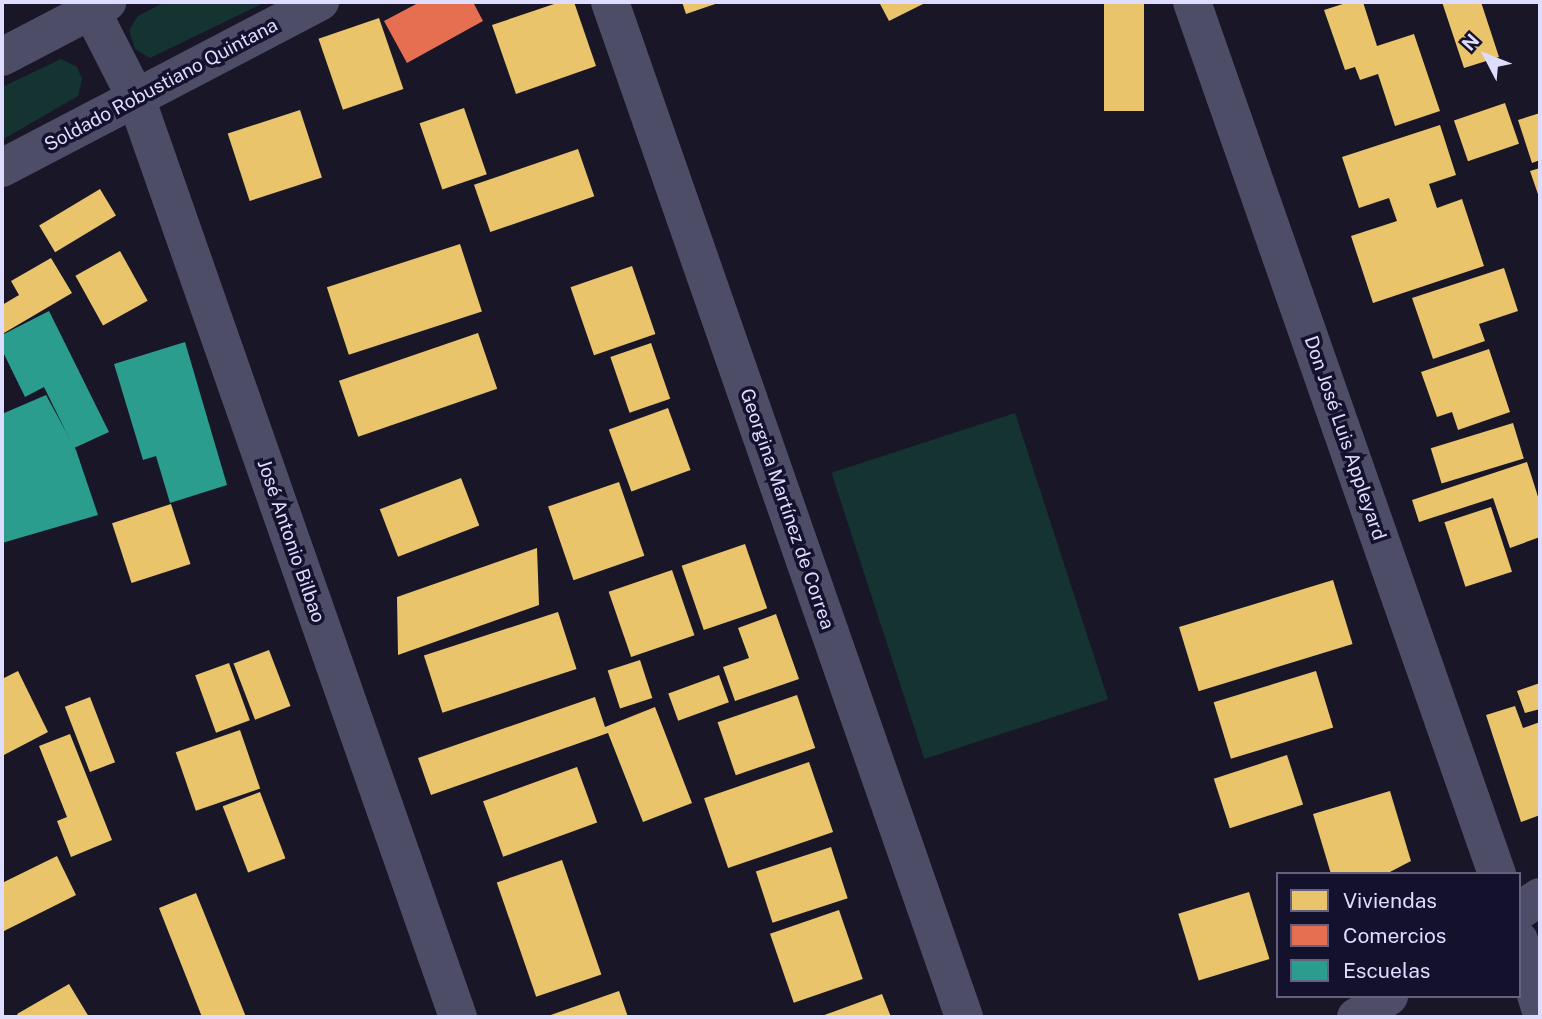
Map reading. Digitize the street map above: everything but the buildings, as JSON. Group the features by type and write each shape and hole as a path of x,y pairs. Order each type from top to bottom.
{"street":[{"name":"Soldado Robustiano Quintana","path":"2,168 128,82 320,2"},
{"name":"Georgina Martínez de Correa","path":"610,2 964,1017"},
{"name":"Don José Luis Appleyard","path":"1192,2 1496,872"},
{"name":"José Antonio Bilbao","path":"95,4 128,82 458,1017"},
{"path":"2,57 95,4"},
{"path":"1521,910 1540,897"},
{"path":"1521,946 1540,1008"},
{"path":"1356,1017 1385,998"}],"green space":[{"path":"165,2 266,2 150,58 135,49 129,30 138,16"},
{"path":"61,59 77,67 82,79 78,96 2,140 2,87"},
{"path":"1015,413 1108,699 924,759 831,473"}]}
